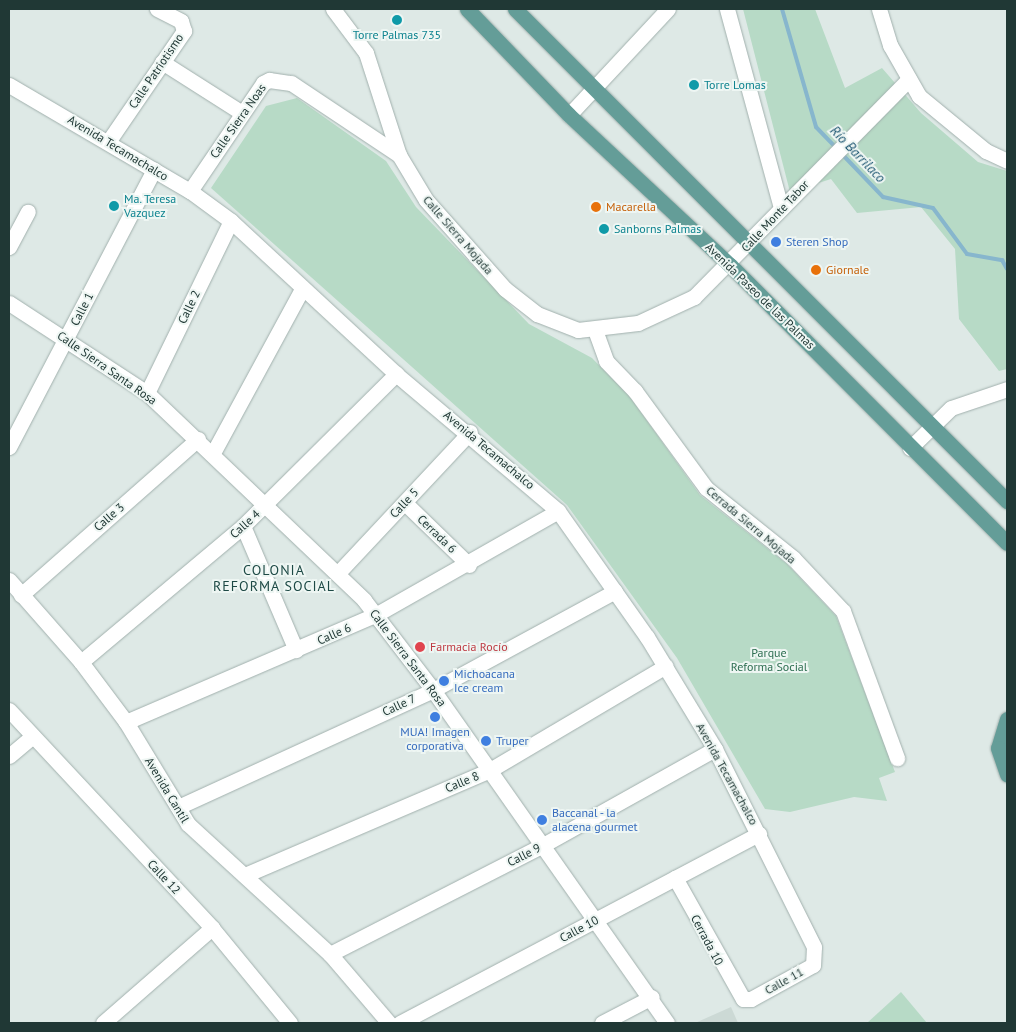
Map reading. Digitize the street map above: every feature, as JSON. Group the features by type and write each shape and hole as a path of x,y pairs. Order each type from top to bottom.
{"main road":[{"name":"Avenida Paseo de las Palmas","path":"467,9 569,115 730,265 910,448 1007,543"},
{"path":"515,9 593,90 751,242 1007,501"},
{"path":"1007,719 998,748 1007,774"}],"street":[{"name":"Calle Patriotismo","path":"108,142 185,25 157,9"},
{"name":"Calle Sierra Mojada","path":"333,9 366,53 399,155 426,200 505,289 537,314 578,330 595,330"},
{"path":"569,115 668,9"},
{"path":"727,9 781,208"},
{"path":"880,9 890,45 909,79 939,116 1007,161"},
{"path":"162,62 242,113"},
{"name":"Calle Sierra Noas","path":"190,191 263,83 276,79 291,84 399,155"},
{"name":"Calle Monte Tabor","path":"595,330 667,314 694,297 730,265 781,208 909,79"},
{"name":"Avenida Tecamachalco","path":"9,85 190,191 231,221 302,289 396,374 470,432 558,511 666,666 714,749 759,834 817,954"},
{"name":"Calle 1","path":"9,447 154,170"},
{"path":"9,246 28,212"},
{"name":"Calle 2","path":"147,393 231,221"},
{"path":"212,453 302,289"},
{"name":"Calle Sierra Santa Rosa","path":"9,303 67,339 147,393 198,439 338,573 377,614 652,997 667,1023"},
{"name":"Cerrada Sierra Mojada","path":"595,330 606,360 635,391 706,488 793,558 843,611 898,758"},
{"name":"Calle 4","path":"81,662 266,505 396,374"},
{"path":"910,448 951,408 1007,389"},
{"name":"Calle 5","path":"338,573 470,432"},
{"name":"Calle 3","path":"21,596 198,439"},
{"name":"Cerrada 6","path":"405,503 469,565"},
{"name":"Calle 6","path":"126,722 377,614 469,565 558,511"},
{"path":"243,526 296,650"},
{"name":"Avenida Cantíl","path":"9,580 21,596 81,662 126,722 178,807 205,844 245,874 330,954 389,1023"},
{"name":"Calle 7","path":"178,807 433,690 615,591"},
{"name":"Calle 8","path":"245,874 490,770 666,666"},
{"name":"Calle 12","path":"9,710 212,928 290,1023"},
{"path":"9,756 33,736"},
{"name":"Calle 9","path":"330,954 543,845 714,749"},
{"name":"Calle 10","path":"400,1023 759,834"},
{"name":"Cerrada 10","path":"675,878 743,999"},
{"path":"103,1023 212,928"},
{"name":"Calle 11","path":"743,999 751,999 814,965 817,954"},
{"path":"602,1023 652,997"}],"shaded area":[{"path":"731,1007 738,1023 695,1023"}],"green space":[{"path":"743,9 815,9 845,88 882,68 921,113 978,162 1007,171 1007,369 999,371 959,319 955,249 921,207 857,213 831,179 790,192"},
{"name":"Parque Reforma Social","path":"297,98 386,161 416,207 529,324 592,358 630,397 700,495 787,564 836,616 895,772 879,778 887,801 854,797 790,812 765,809 677,658 567,505 211,188 266,106"},
{"path":"901,992 927,1023 867,1023"}],"waterway":[{"name":"Río Barrilaco","path":"782,9 816,127 836,148"},
{"name":"Río Barrilaco","path":"841,153 883,197 933,208 967,254 1002,260 1007,269"}],"place":[{"name":"Torre Palmas 735","path":"397,20"},
{"name":"Torre Lomas","path":"694,85"},
{"name":"Ma. Teresa Vazquez","path":"114,206"},
{"name":"Macarella","path":"596,207"},
{"name":"Sanborns Palmas","path":"604,229"},
{"name":"Steren Shop","path":"776,242"},
{"name":"Giornale","path":"816,270"},
{"name":"Farmacia Rocío","path":"420,647"},
{"name":"Michoacana Ice cream","path":"444,681"},
{"name":"MUA! Imagen corporativa","path":"435,717"},
{"name":"Truper","path":"486,741"},
{"name":"Baccanal - la alacena gourmet","path":"542,820"}],"district":[{"name":"COLONIA REFORMA SOCIAL","path":"274,578"}]}
